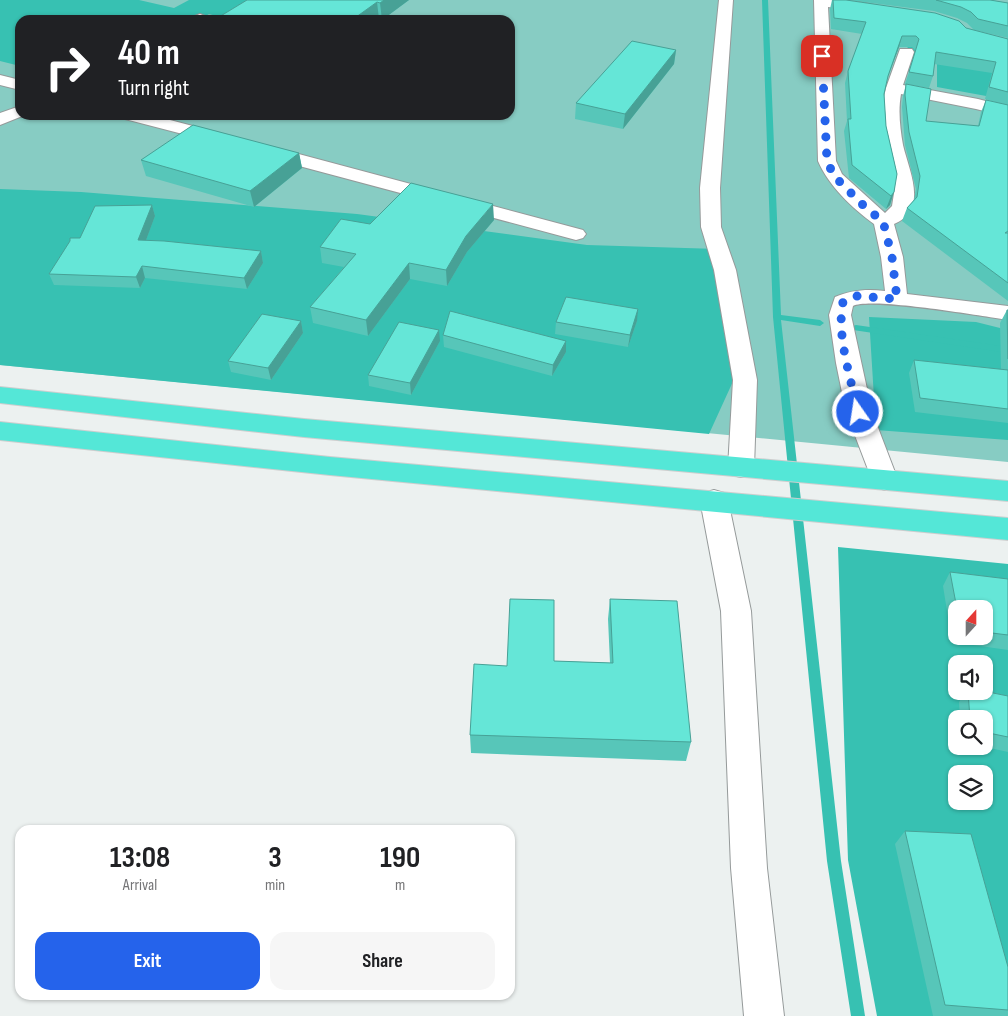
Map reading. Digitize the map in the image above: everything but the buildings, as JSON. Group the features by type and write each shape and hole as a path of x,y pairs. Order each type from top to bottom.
{"highway":[{"path":"0,395 304,428 1008,491"},
{"path":"0,431 330,466 714,500 1008,529"}],"street":[{"path":"726,0 710,188 711,228 725,270 745,380 748,468"},
{"path":"884,10 820,1 827,161 834,176 868,210 883,221 892,257 897,299"},
{"path":"883,221 897,214 903,200 904,179 893,140 891,97 906,52"},
{"path":"0,80 15,84"},
{"path":"894,88 978,104 1008,112"},
{"path":"0,120 15,113"},
{"path":"150,120 576,234"},
{"path":"885,480 858,412 840,315 843,302 856,296 897,299 1008,313"},
{"path":"714,500 736,611 749,868 764,1016"}],"shaded area":[{"path":"0,0 1008,0 1008,462 0,365"},
{"path":"0,0 139,0 174,8 189,0 316,0 252,15 15,15 15,65 0,61"},
{"path":"913,25 1008,41 1008,100 937,87 937,60 906,54"},
{"path":"0,189 81,192 357,214 587,245 718,249 735,377 709,434 0,365"},
{"path":"869,317 976,322 1008,330 1008,440 876,430"},
{"path":"838,547 1008,564 1008,1016 877,1016 848,860"}],"waterway":[{"path":"765,0 777,317"},
{"path":"777,317 820,323"},
{"path":"777,317 834,861 858,1016"},
{"path":"856,328 1008,350"}],"route":[{"path":"822,56 828,146 827,161 834,176 868,210 883,221 892,257 897,299 856,296 843,302 840,315 858,412"}]}
